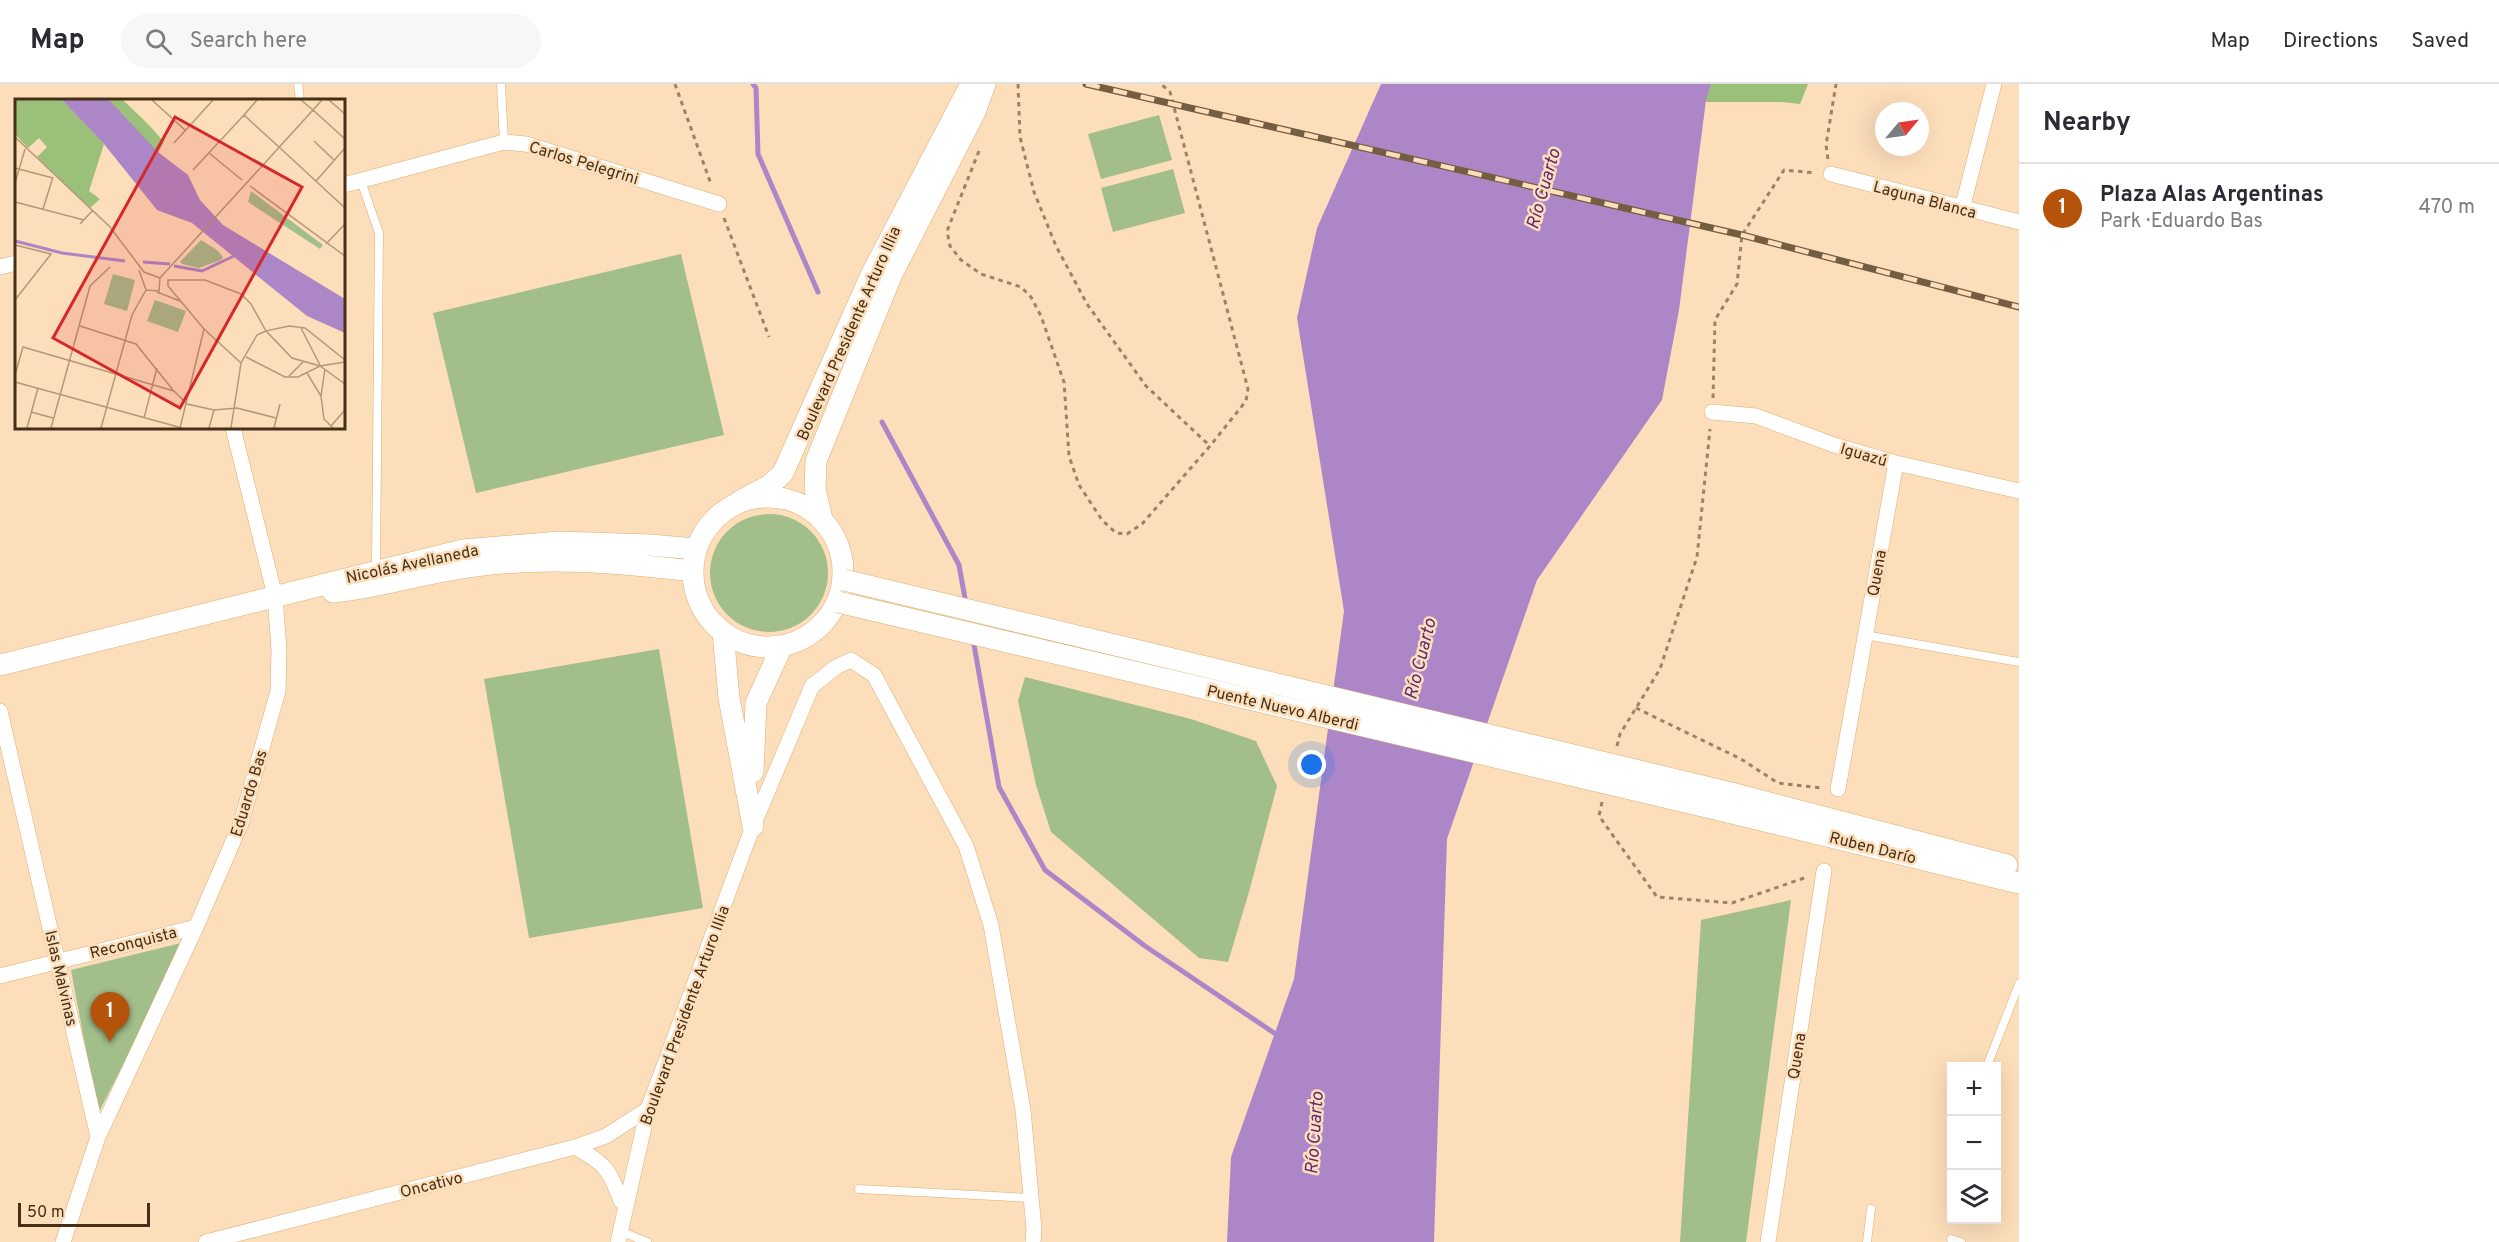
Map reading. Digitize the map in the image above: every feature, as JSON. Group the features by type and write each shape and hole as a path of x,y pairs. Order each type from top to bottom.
{"main road":[{"name":"Boulevard Presidente Arturo Illia","path":"740,501 770,485 783,473 872,273 971,84"},
{"name":"Boulevard Presidente Arturo Illia","path":"822,519 814,489 816,461 891,276 972,118 985,84"},
{"path":"769,496 798,502 822,519 836,538 844,579 838,602 825,621 806,637 782,646 761,647 742,642 723,633 710,620 700,604 694,587 692,571 695,549 705,530 720,513 740,501 769,496"},
{"name":"Nicolás Avellaneda","path":"0,665 464,550 511,544 560,542 695,549"},
{"name":"Nicolás Avellaneda","path":"275,596 356,590 465,567 507,562 558,561 692,571"},
{"name":"Puente Nuevo Alberdi","path":"844,579 1729,803"},
{"name":"Puente Nuevo Alberdi","path":"838,602 1729,803"},
{"path":"723,633 729,698 753,826"},
{"path":"753,826 753,738 756,703 782,646"},
{"name":"Ruben Darío","path":"1729,803 2019,868"},
{"name":"Ruben Darío","path":"1729,803 2019,883"}],"street":[{"path":"1962,209 1994,84"},
{"name":"Carlos Pelegrini","path":"345,185 504,142 526,144 719,204"},
{"name":"Laguna Blanca","path":"1831,174 2019,222"},
{"path":"0,267 15,263"},
{"name":"Iguazú","path":"1712,412 1756,416 1834,445 1896,463 2019,491"},
{"name":"Eduardo Bas","path":"98,1137 196,927 240,823 278,691 279,650 275,596 233,429"},
{"name":"Quena","path":"1838,789 1896,463"},
{"name":"Boulevard Presidente Arturo Illia","path":"619,1237 648,1109 753,826 812,686 836,667 851,660 874,675 966,846 991,925 1023,1110 1031,1198"},
{"name":"Islas Malvinas","path":"0,711 98,1137"},
{"name":"Quena","path":"1768,1242 1824,871"},
{"name":"Reconquista","path":"0,976 196,927"},
{"name":"Oncativo","path":"206,1242 575,1147 606,1136 648,1109"},
{"path":"63,1242 98,1137"},
{"path":"575,1147 598,1160 611,1174 621,1201"},
{"path":"1031,1198 1033,1242"}],"lane":[{"path":"298,84 300,99"},
{"path":"501,84 504,142"},
{"path":"361,181 379,233 376,570"},
{"path":"1865,635 2019,662"},
{"path":"1989,1062 2019,984"},
{"path":"859,1189 1031,1198"},
{"path":"1867,1242 1871,1209"},
{"path":"619,1237 647,1242"},
{"path":"1951,1239 1960,1242"}],"path":[{"path":"1018,84 1020,137 1034,192 1056,246 1088,304 1146,386 1210,446"},
{"path":"980,146 947,231 950,246 961,260 981,274 1021,287 1031,297 1041,316 1064,382 1070,456 1079,485 1089,504 1102,520 1116,533 1127,534 1142,524 1210,446 1246,401 1248,388 1170,92 1161,84"},
{"path":"1615,754 1620,734 1660,669 1697,557 1712,412 1715,320 1737,284 1742,235 1784,170 1831,174 1826,145 1836,84"},
{"path":"1636,708 1741,759 1778,783 1838,789"},
{"path":"1604,795 1599,816 1657,897 1732,903 1824,871"}],"green space":[{"path":"1710,84 1808,84 1800,104 1704,102"},
{"path":"1159,115 1172,160 1101,179 1088,134"},
{"path":"1173,169 1185,213 1113,232 1101,188"},
{"path":"681,254 724,435 476,493 433,313"},
{"path":"769,514 792,518 811,531 824,550 828,573 824,596 811,615 792,628 769,632 746,628 727,615 714,596 710,573 714,550 727,531 746,518"},
{"path":"659,649 703,908 529,938 484,679"},
{"path":"1025,677 1191,719 1256,741 1277,786 1228,962 1199,958 1051,832 1036,785 1018,701"},
{"path":"1791,900 1746,1242 1680,1242 1701,920"},
{"path":"185,942 98,1114 71,970"}],"water":[{"name":"Río Cuarto","path":"1381,84 1711,84 1706,100 1679,310 1662,400 1537,580 1447,839 1434,1242 1227,1242 1231,1157 1294,979 1344,611 1297,318 1317,228"}],"waterway":[{"path":"753,84 756,88 758,154 818,292"},
{"path":"882,422 959,565 966,604"},
{"path":"973,639 999,787 1045,870 1145,946 1280,1037"}],"railway":[{"path":"1086,84 1742,235 2019,307"}],"place":[{"name":"Plaza Alas Argentinas","path":"110,1042"}]}
